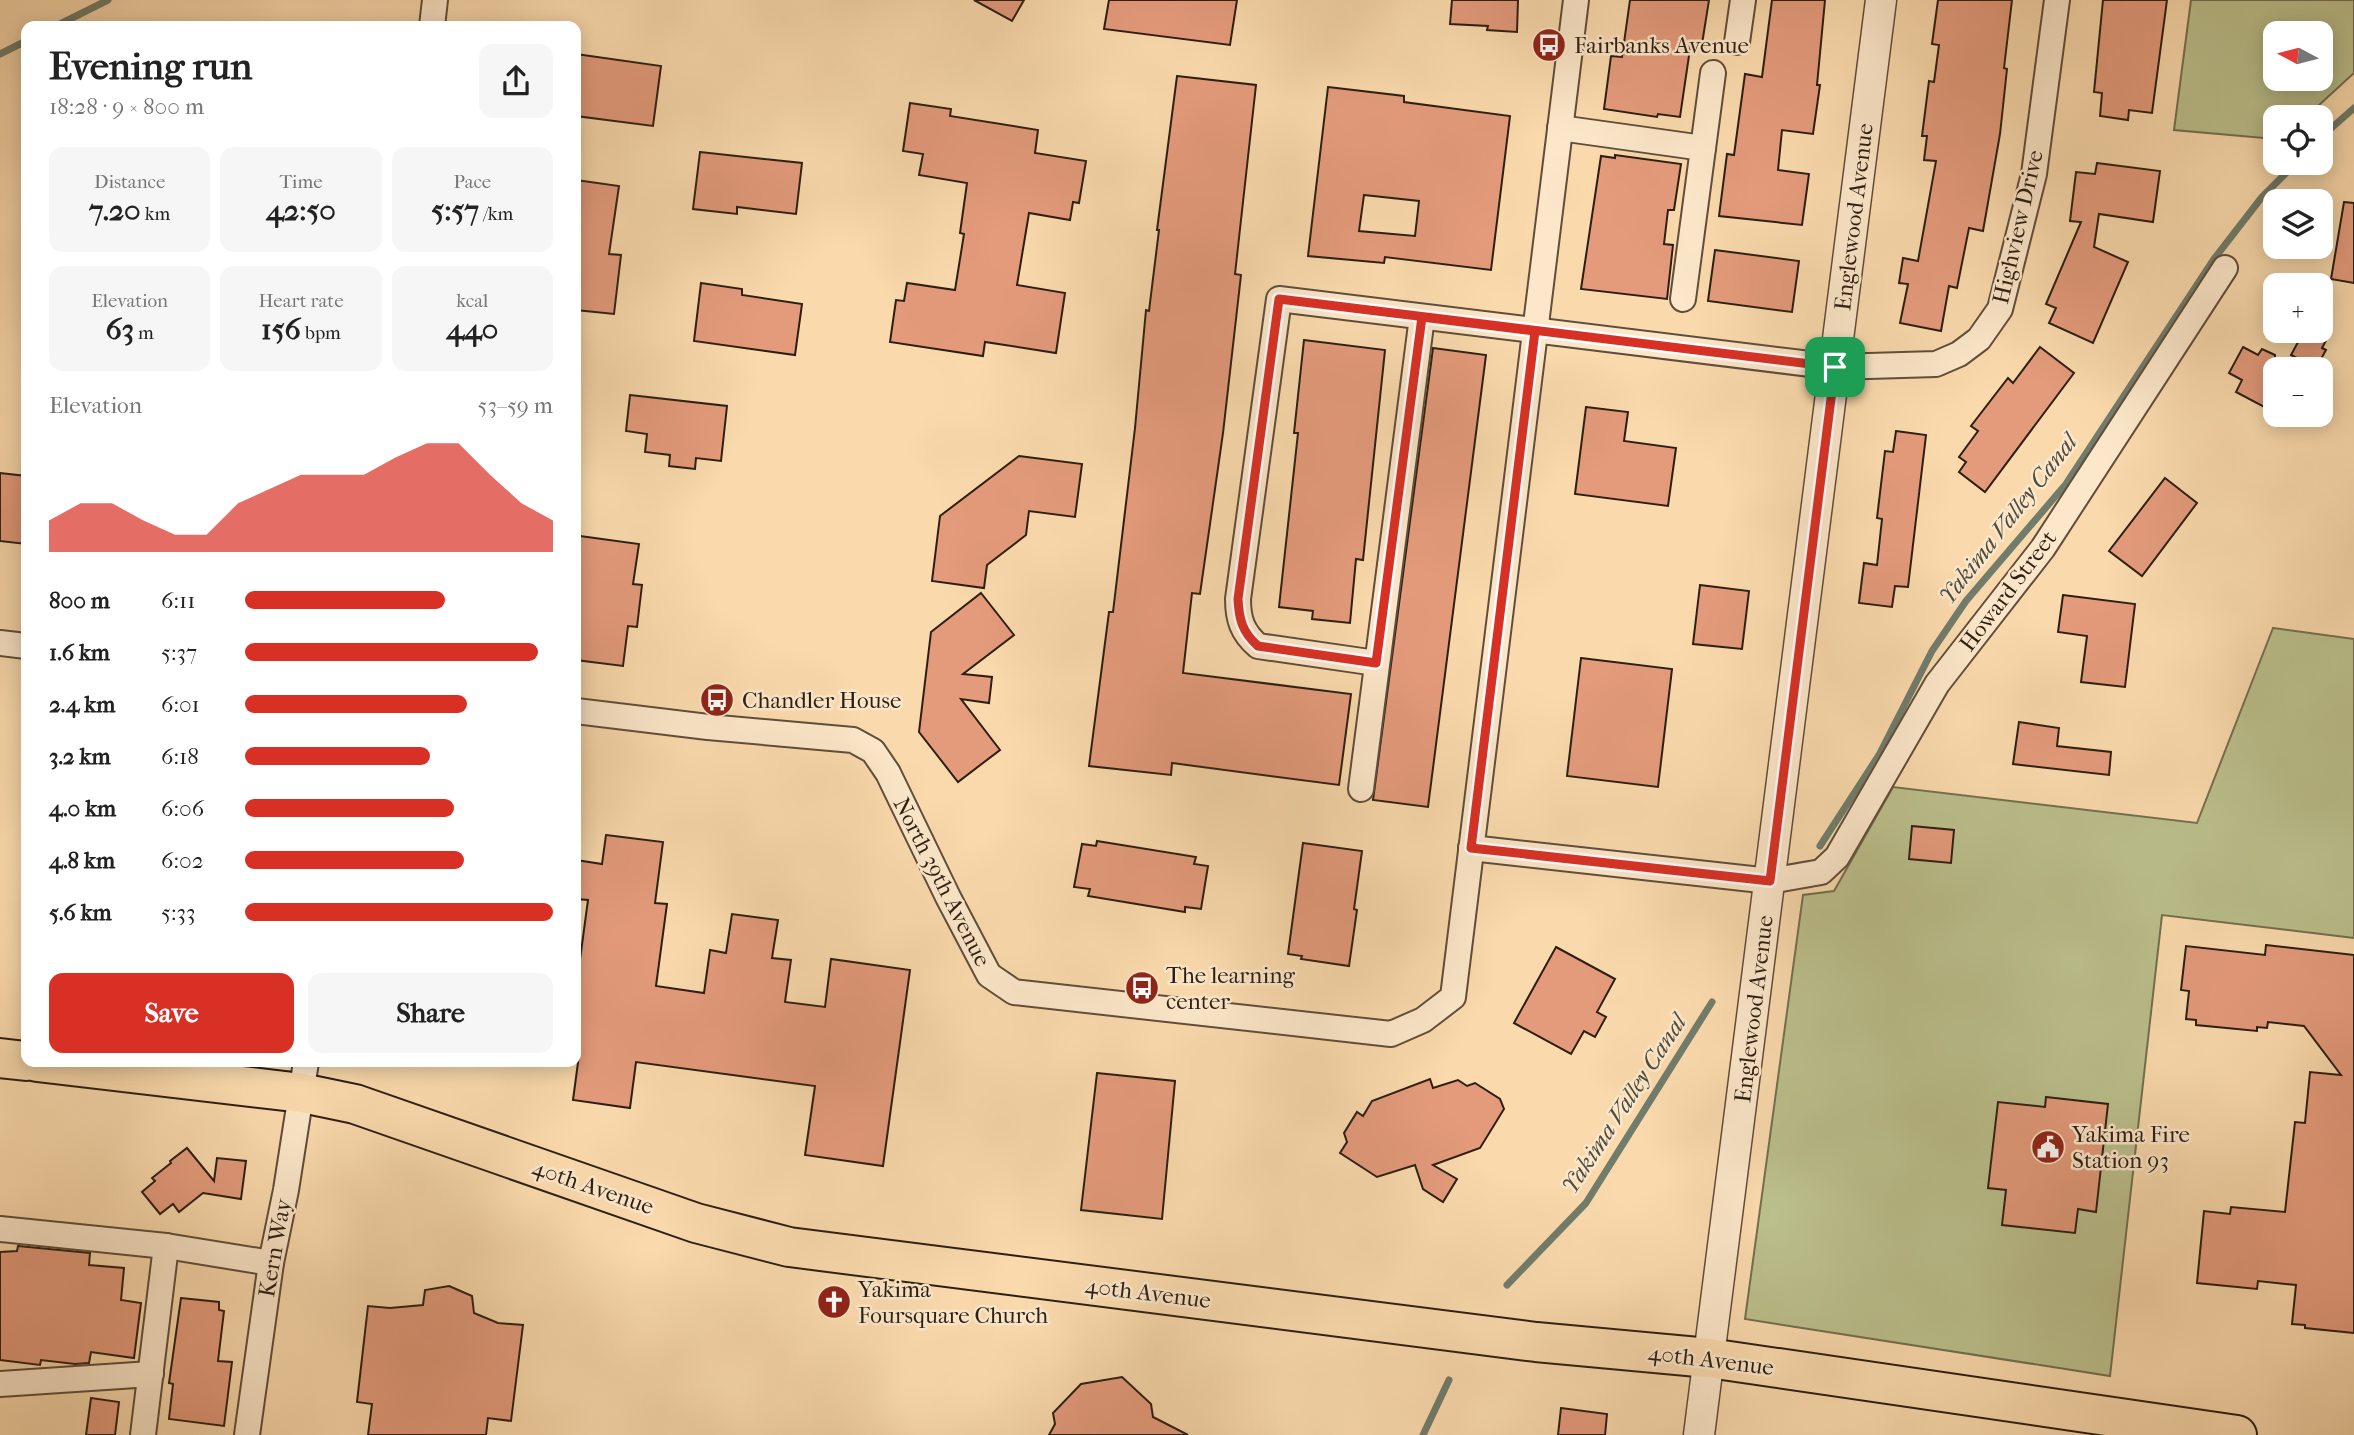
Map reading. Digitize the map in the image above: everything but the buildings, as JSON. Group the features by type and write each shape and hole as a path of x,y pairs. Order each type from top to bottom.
{"main road":[{"path":"0,1058 21,1060"},
{"name":"40th Avenue","path":"120,1067 304,1078 355,1104 696,1223 789,1247 1536,1342 1709,1358 2237,1435"}],"street":[{"path":"433,21 435,0"},
{"path":"1576,0 1471,848 1770,881"},
{"path":"1737,43 1742,0"},
{"name":"Englewood Avenue","path":"1699,1435 1881,0"},
{"name":"Highview Drive","path":"1376,663 1258,646 1245,634 1238,618 1238,599 1279,299 1835,367 1936,364 1959,354 1979,339 2000,309 2034,174 2057,0"},
{"path":"1683,299 1713,73"},
{"path":"1560,128 1703,148"},
{"name":"Howard Street","path":"1770,881 1821,872 1837,857 1937,684 2043,548 2225,268"},
{"path":"1361,789 1422,317"},
{"path":"0,643 21,645"},
{"name":"North 39th Avenue","path":"581,712 708,727 853,740 873,751 888,773 989,975 1014,992 1391,1034 1423,1020 1453,997 1471,848"},
{"name":"Kern Way","path":"247,1435 271,1263 304,1078"},
{"path":"0,1229 166,1246 271,1263"},
{"path":"143,1435 166,1246"},
{"path":"0,1384 151,1374"}],"green space":[{"path":"2191,0 2354,0 2354,73 2319,105 2263,105 2263,138 2174,130"},
{"path":"2273,628 2354,639 2354,938 2162,915 2110,1376 1745,1319 1803,895 1834,891 1893,787 2197,823"}],"waterway":[{"path":"66,21 108,0"},
{"path":"0,54 21,44"},
{"name":"Yakima Valley Canal","path":"2333,127 2354,108"},
{"name":"Yakima Valley Canal","path":"1820,846 1879,755 1932,651 1966,601 2066,484 2214,259 2262,197 2284,175"},
{"name":"Yakima Valley Canal","path":"1507,1285 1586,1203 1712,1002"},
{"name":"Yakima Valley Canal","path":"1423,1435 1449,1380"}],"place":[{"name":"Fairbanks Avenue","path":"1549,45"},
{"name":"Chandler House","path":"717,700"},
{"name":"The learning center","path":"1142,988"},
{"name":"Yakima Fire Station 93","path":"2048,1147"},
{"name":"Yakima Foursquare Church","path":"834,1302"}],"route":[{"path":"1279,299 1835,367 1770,881 1471,848 1535,331 1422,317 1376,663 1258,646 1245,634 1238,618 1238,599 1279,299"}]}
